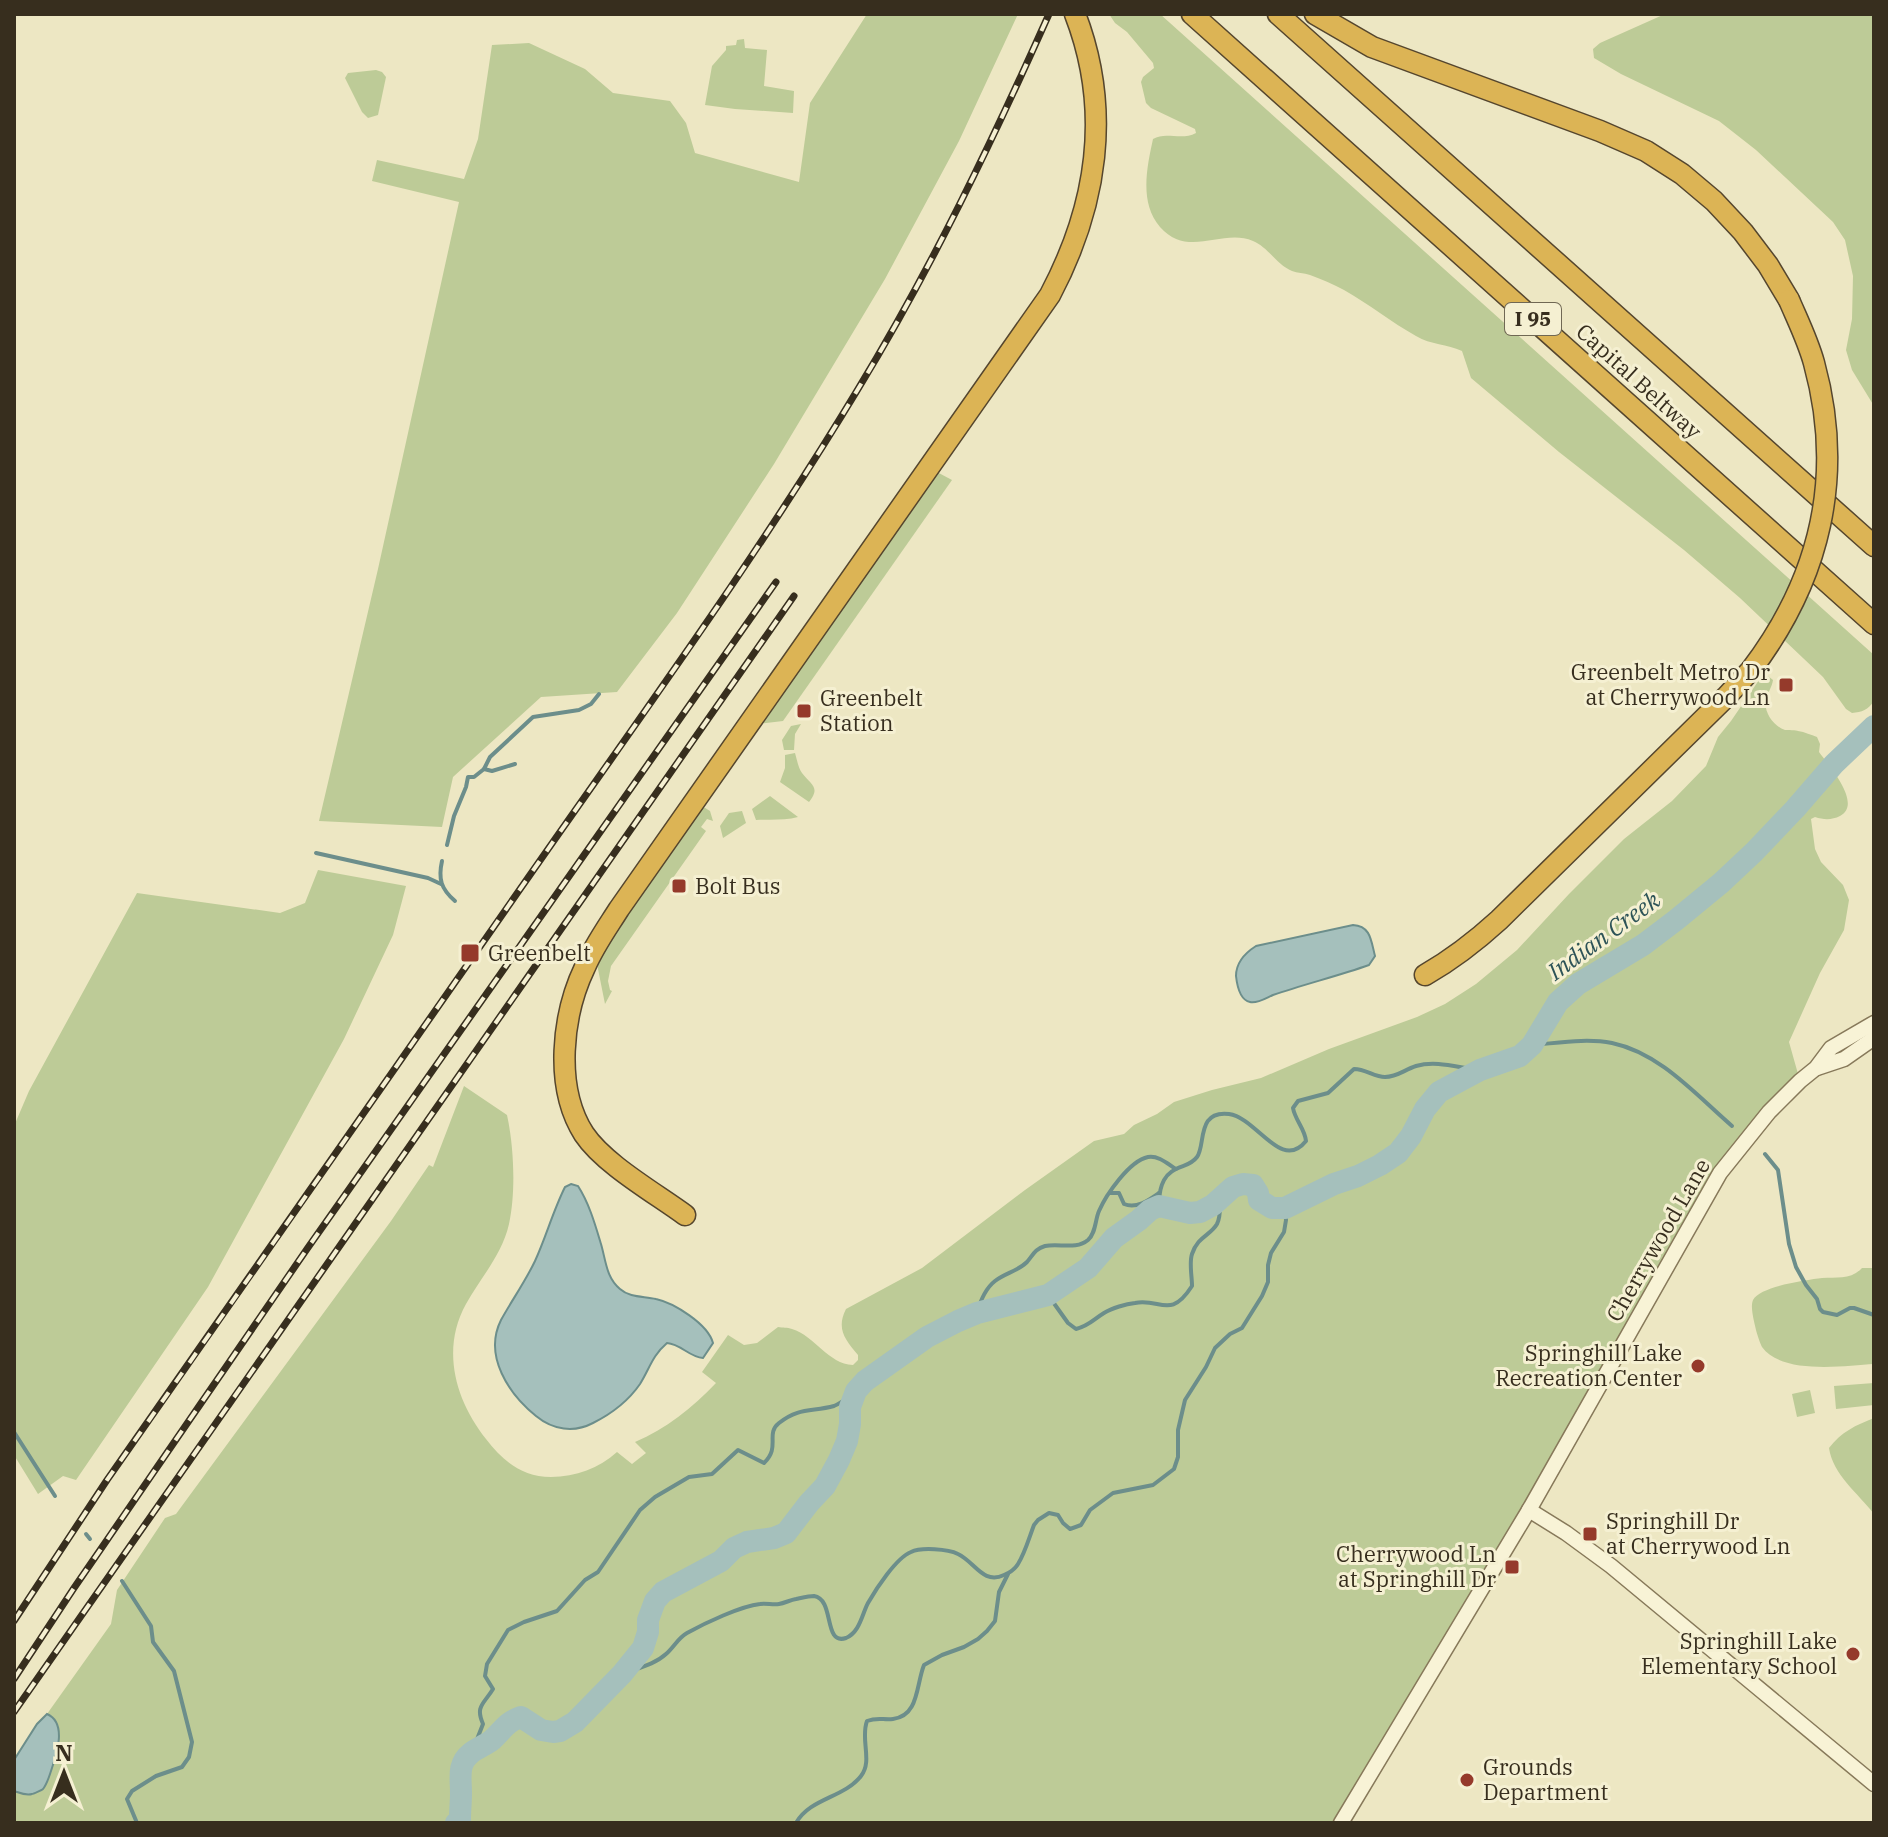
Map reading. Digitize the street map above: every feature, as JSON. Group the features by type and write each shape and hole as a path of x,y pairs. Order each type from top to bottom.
{"highway":[{"path":"685,1215 619,1168 585,1135 574,1113 567,1088 567,1028 573,998 584,968 606,929 1050,295 1065,267 1080,227 1093,172 1096,119 1093,79 1075,14"},
{"name":"Capital Beltway","path":"1192,14 1874,624"},
{"name":"Capital Beltway","path":"1278,14 1874,546"},
{"path":"1315,14 1372,47 1600,131 1646,151 1682,174 1714,201 1743,232 1789,300 1814,363 1826,430 1825,492 1812,558 1801,587 1772,642 1726,697 1499,920 1468,948 1425,975"}],"street":[{"name":"Cherrywood Lane","path":"1341,1823 1529,1510 1720,1173 1769,1112 1816,1068 1831,1048 1870,1030 1874,1014"},
{"path":"1529,1510 1611,1566 1874,1784"}],"green space":[{"path":"867,14 1018,14 959,141 885,279 774,464 677,613 617,692 541,697 453,777 442,827 319,821 459,202 372,181 377,160 464,179 478,139 492,45 529,43 585,69 613,93 670,101 686,123 695,153 799,182 810,103"},
{"path":"1109,14 1160,14 1874,655 1872,704 1859,712 1852,713 1846,709 1823,677 1740,598 1471,378 1462,351 1422,339 1340,288 1310,275 1294,272 1253,241 1229,238 1182,241 1160,227 1149,207 1146,184 1153,139 1196,133 1195,129 1146,103 1141,82 1154,68 1153,63"},
{"path":"1665,14 1874,14 1874,406 1852,370 1846,350 1852,319 1853,276 1845,240 1833,222 1756,150 1719,121 1594,58 1593,49 1600,43"},
{"path":"744,39 745,48 767,50 764,86 794,91 793,113 705,105 712,66 726,46 736,45 737,40"},
{"path":"376,70 386,77 378,115 368,118 345,78 348,73"},
{"path":"935,471 952,480 783,721 757,724"},
{"path":"1768,676 1773,680 1765,704 1770,718 1785,730 1817,737 1819,752 1842,785 1848,803 1840,816 1811,819 1815,849 1821,862 1843,885 1849,900 1844,930 1820,973 1789,1042 1800,1081 1747,1138 1341,1823 14,1823 14,1791 59,1738 53,1717 47,1714 111,1624 117,1590 165,1518 176,1514 429,1165 433,1167 464,1086 507,1115 513,1170 513,1198 506,1235 466,1304 454,1339 455,1374 466,1408 499,1454 522,1471 560,1477 595,1467 617,1452 632,1464 646,1453 635,1442 678,1417 716,1383 702,1372 728,1335 744,1345 757,1343 778,1327 790,1328 808,1337 836,1360 853,1365 858,1355 842,1328 846,1309 922,1268 1094,1141 1124,1134 1174,1102 1261,1078 1417,1017 1476,984 1517,950 1624,839 1672,801 1706,766 1718,737 1759,680"},
{"path":"801,724 795,734 794,750 784,750 782,740 791,726"},
{"path":"795,753 801,771 814,789 809,802 780,782 785,755"},
{"path":"770,796 798,817 756,820 752,809"},
{"path":"702,806 710,811 713,821 707,819 701,827 706,831 611,966 608,981 612,991 605,1004 596,959"},
{"path":"742,811 746,823 723,838 720,826 729,813"},
{"path":"318,870 406,886 393,935 344,1039 208,1287 76,1480 63,1476 38,1494 14,1455 14,1126 29,1091 137,893 280,913 305,903"},
{"path":"1862,1268 1874,1268 1874,1364 1831,1367 1798,1365 1771,1356 1762,1347 1752,1310 1757,1295 1795,1282 1848,1276"},
{"path":"1874,1383 1874,1405 1836,1409 1834,1386"},
{"path":"1810,1390 1815,1413 1797,1417 1792,1394"},
{"path":"1874,1418 1874,1514 1835,1467 1829,1448 1849,1430"}],"water":[{"path":"1353,925 1363,928 1369,935 1375,956 1369,965 1256,1002 1247,1001 1241,995 1236,980 1239,963 1256,946"},
{"path":"571,1184 578,1186 585,1199 615,1284 628,1294 656,1299 681,1310 705,1329 713,1343 703,1358 667,1343 625,1401 593,1423 571,1429 549,1424 526,1407 508,1385 495,1347 501,1320 535,1261 565,1187"},
{"path":"47,1714 53,1718 59,1732 47,1783 33,1794 14,1791 14,1760"}],"waterway":[{"path":"447,845 468,777 474,777 484,769 490,757 533,717 579,710 591,704 599,694"},
{"name":"Indian Creek","path":"456,1823 460,1819 462,1767 471,1753 521,1717 541,1730 553,1732 575,1722 643,1648 648,1620 655,1601 663,1592 721,1561 734,1548 786,1533 825,1486 839,1460 847,1441 850,1407 856,1391 865,1381 927,1337 958,1321 977,1313 1048,1295 1088,1268 1114,1238 1159,1206 1190,1213 1200,1212 1233,1187 1243,1184 1253,1185 1259,1200 1272,1208 1285,1208 1380,1165 1398,1153 1439,1092 1480,1070 1520,1056 1532,1045 1558,1002 1578,984 1643,945 1721,883 1874,726"},
{"name":"Indian Creek","path":"1868,732 1874,736"},
{"path":"484,769 492,771 515,764"},
{"path":"316,853 428,878 441,884"},
{"path":"442,861 442,883 455,901"},
{"path":"1532,1045 1592,1041 1629,1048 1662,1065 1732,1126"},
{"path":"1159,1206 1164,1180 1171,1172 1197,1157 1211,1117 1229,1114 1249,1124 1278,1147 1297,1149 1306,1141 1293,1108 1298,1101 1328,1093 1354,1069 1385,1077 1424,1064 1480,1070"},
{"path":"1765,1154 1778,1170 1789,1244 1796,1267 1820,1309 1837,1315 1854,1308 1874,1315"},
{"path":"977,1313 992,1284 1023,1265 1039,1249 1050,1245 1078,1245 1088,1240 1107,1196 1133,1165 1155,1157 1176,1169"},
{"path":"1110,1193 1119,1193 1124,1204 1134,1205 1159,1193"},
{"path":"1048,1295 1076,1329 1123,1305 1144,1302 1171,1305 1177,1302 1192,1286 1192,1254 1197,1243 1217,1224 1220,1198"},
{"path":"622,1674 661,1658 681,1637 695,1629 752,1605 779,1604 814,1596 825,1605 834,1635 839,1639 846,1638 858,1627 868,1603 887,1574 905,1555 915,1550 954,1552 985,1575 997,1577 1017,1566 1034,1525 1049,1513 1058,1515 1070,1529 1081,1525 1090,1510 1113,1493 1153,1485 1174,1469 1185,1400 1215,1348 1242,1328 1262,1296 1268,1282 1271,1253 1284,1232 1285,1208"},
{"path":"472,1752 483,1724 480,1709 493,1689 485,1676 487,1664 508,1630 557,1611 585,1580 598,1572 640,1510 655,1497 689,1477 712,1474 738,1450 764,1463 772,1452 773,1432 779,1423 799,1412 834,1406 856,1391"},
{"path":"14,1432 55,1496"},
{"path":"86,1534 90,1539"},
{"path":"796,1823 810,1808 846,1789 861,1776 866,1764 867,1721 893,1719 908,1712 924,1665 964,1647 987,1631 995,1621 999,1592 1008,1574"},
{"path":"122,1581 151,1626 153,1642 174,1671 192,1742 189,1757 182,1767 156,1776 132,1791 127,1799 137,1823"}],"railway":[{"path":"14,1621 107,1480 662,687 821,450 911,298 983,157 1049,14"},
{"path":"14,1679 307,1249 776,582"},
{"path":"14,1712 794,596"}],"place":[{"name":"Greenbelt Metro Dr at Cherrywood Ln","path":"1786,685"},
{"name":"Greenbelt Station","path":"804,711"},
{"name":"Bolt Bus","path":"679,886"},
{"name":"Greenbelt","path":"470,953"},
{"name":"Springhill Lake Recreation Center","path":"1698,1366"},
{"name":"Springhill Dr at Cherrywood Ln","path":"1590,1534"},
{"name":"Cherrywood Ln at Springhill Dr","path":"1512,1567"},
{"name":"Springhill Lake Elementary School","path":"1853,1654"},
{"name":"Grounds Department","path":"1467,1780"}]}
